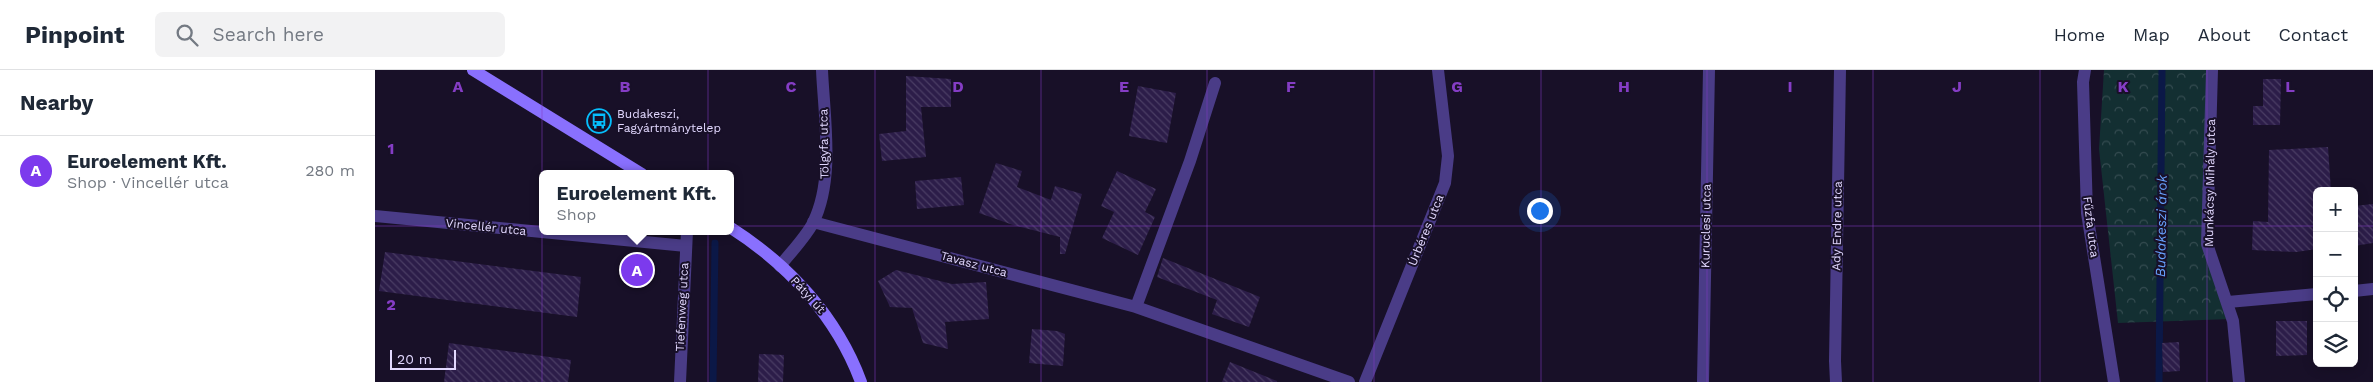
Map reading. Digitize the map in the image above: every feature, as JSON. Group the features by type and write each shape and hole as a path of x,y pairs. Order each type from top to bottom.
{"main road":[{"path":"473,70 636,170"},
{"name":"Pátyi út","path":"734,230 757,245 814,300 828,318 861,382"}],"street":[{"name":"Tölgyfa utca","path":"780,266 813,222 822,199 825,171 821,70"},
{"name":"Úrbéres utca","path":"1365,382 1445,182 1448,156 1438,70"},
{"name":"Kuruclesi utca","path":"1703,382 1709,70"},
{"name":"Ady Endre utca","path":"1836,382 1840,70"},
{"name":"Fűzfa utca","path":"2085,70 2083,82 2087,214 2114,382"},
{"name":"Munkácsy Mihály utca","path":"2212,70 2207,244 2212,263 2228,302 2236,337 2239,382"},
{"path":"1136,306 1190,161 1215,84"},
{"name":"Vincellér utca","path":"375,216 539,232"},
{"name":"Tavasz utca","path":"813,222 1136,306 1349,382"},
{"name":"Vincellér utca","path":"572,235 686,246"},
{"name":"Tiefenweg utca","path":"679,382 687,235"},
{"path":"2358,291 2373,289"},
{"path":"2228,302 2313,294"}],"green space":[{"path":"2104,70 2217,70 2210,203 2216,282 2231,319 2118,323 2099,149"}],"building":[{"path":"906,76 951,79 951,107 921,107 926,157 882,161 879,134 906,131"},
{"path":"2263,79 2281,79 2280,125 2253,125 2253,106 2263,106"},
{"path":"1138,86 1176,93 1167,143 1129,136"},
{"path":"2328,147 2331,187 2313,187 2313,250 2296,252 2252,250 2253,221 2268,222 2269,150"},
{"path":"996,163 1022,171 1017,187 1051,200 1055,186 1082,194 1065,254 1060,254 1060,237 1013,225 979,213"},
{"path":"1117,171 1156,189 1145,212 1155,217 1138,255 1102,238 1114,212 1101,206"},
{"path":"961,177 964,205 917,209 915,181"},
{"path":"2373,204 2373,243 2358,245 2358,206"},
{"path":"385,252 581,277 577,317 379,291"},
{"path":"1163,258 1260,297 1249,327 1212,314 1217,300 1157,277"},
{"path":"626,260 648,261 647,280 626,279"},
{"path":"896,270 952,284 986,282 989,319 945,322 948,349 923,343 912,308 890,307 878,281"},
{"path":"2276,321 2307,321 2307,355 2276,356"},
{"path":"1032,329 1057,331 1065,334 1063,366 1029,363"},
{"path":"2179,342 2180,371 2163,372 2162,343"},
{"path":"449,343 571,360 568,382 444,382"},
{"path":"759,354 784,355 783,382 758,382"},
{"path":"1230,362 1277,381 1277,382 1222,382"}],"waterway":[{"name":"Budakeszi árok","path":"2159,382 2162,70"},
{"path":"713,382 715,243"}],"place":[{"name":"Budakeszi, Fagyártmánytelep","path":"599,121"},
{"name":"Euroelement Kft.","path":"637,270"}]}
